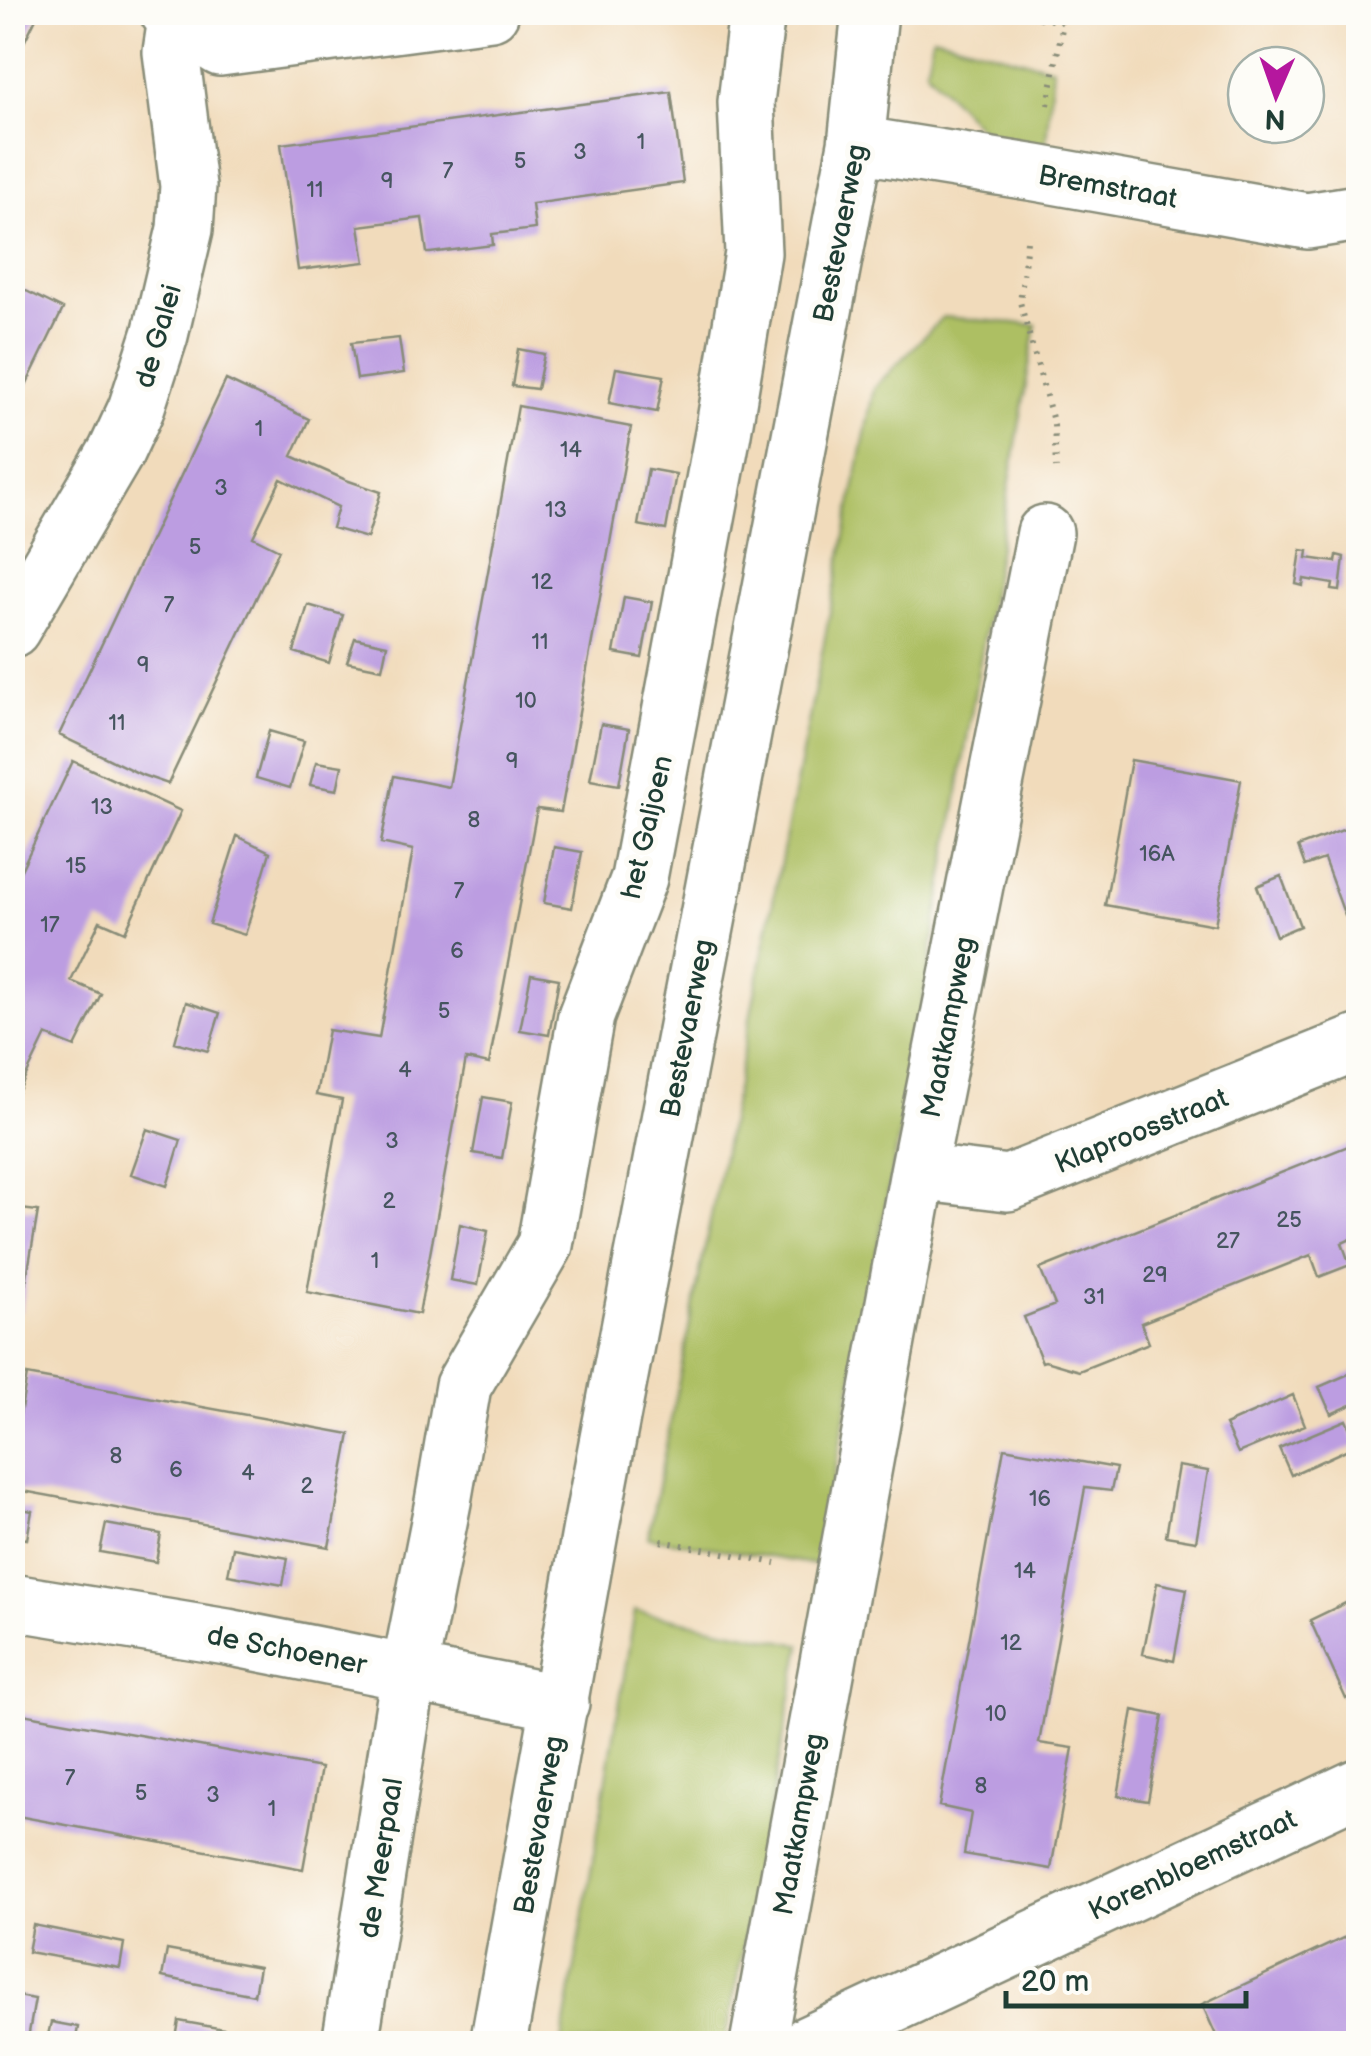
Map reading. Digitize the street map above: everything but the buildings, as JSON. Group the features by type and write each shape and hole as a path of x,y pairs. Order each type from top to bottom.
{"street":[{"path":"173,15 220,48 491,12"},
{"name":"het Galjoen","path":"409,1673 462,1386 546,1245 586,1016 640,878 720,453 753,253 746,102 757,12"},
{"name":"Bestevaerweg","path":"498,2044 590,1527 856,144 870,12"},
{"name":"de Galei","path":"12,629 116,452 136,409 160,335 184,229 188,186 173,80 173,15"},
{"name":"Bremstraat","path":"856,144 1306,221 1358,212"},
{"name":"Maatkampweg","path":"758,2044 918,1172 1046,533"},
{"name":"Klaproosstraat","path":"918,1172 1008,1183 1358,1043"},
{"name":"de Schoener","path":"12,1602 227,1637 560,1703"},
{"name":"de Meerpaal","path":"350,2044 409,1673"},
{"name":"Korenbloemstraat","path":"808,2044 1358,1787"}],"path":[{"path":"1008,12 1062,22"},
{"path":"1046,533 1056,468 1054,425 1020,302 1036,173 1065,12"}],"green space":[{"path":"933,36 1053,68 1045,151 986,135 926,70"},
{"path":"943,317 1036,325 912,1068 817,1565 648,1537 874,388"},
{"path":"635,1611 801,1645 725,2043 562,2043"}]}
